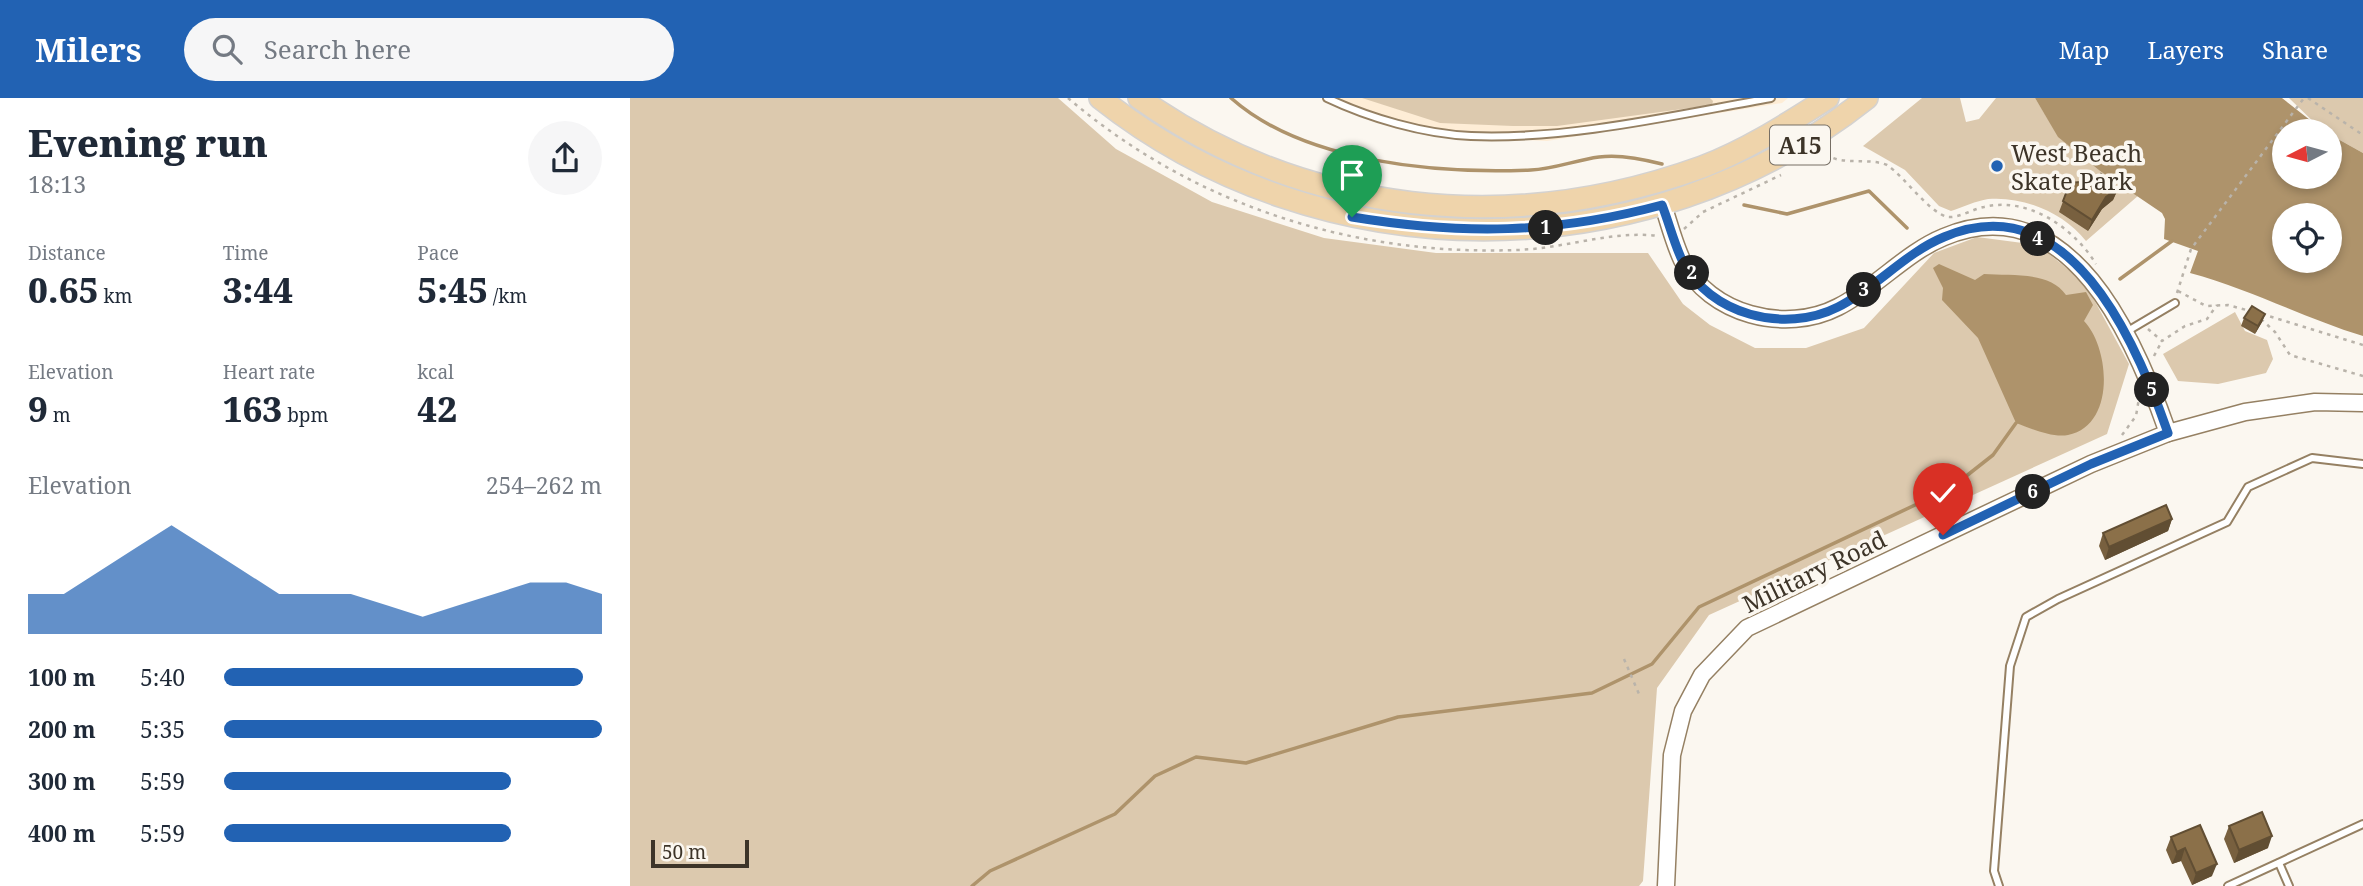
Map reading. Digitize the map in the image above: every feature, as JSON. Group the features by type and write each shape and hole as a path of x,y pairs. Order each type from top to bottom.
{"main road":[{"name":"A15","path":"1100,98 1142,129 1207,166 1270,193 1352,217 1414,228 1486,232 1588,223 1695,194 1800,145 1867,98"},
{"name":"A15","path":"1139,98 1194,134 1251,162 1333,189 1432,206 1491,208 1563,203 1657,182 1748,146 1828,98"},
{"path":"1563,203 1593,207 1657,196 1662,205"}],"street":[{"path":"1662,205 1683,261 1706,290 1739,310 1762,318 1787,320 1826,313 1845,303 1929,243 1955,232 2000,228 2022,231 2064,250 2094,282 2125,333 2146,376 2168,433"},
{"name":"Military Road","path":"1666,886 1672,755 1683,711 1702,675 1731,641 1747,628 2091,464 2168,433 2245,412 2315,402 2363,403"}],"lane":[{"path":"1327,98 1401,124 1469,136 1555,132 1771,98"},
{"path":"2125,333 2175,303"},
{"path":"1999,886 1994,871 2010,666 2026,617 2058,599 2227,522 2249,487 2312,458 2363,464"},
{"path":"2228,886 2363,824"},
{"path":"2279,863 2290,886"}],"path":[{"path":"2175,303 2191,249 2306,98 2363,135"},
{"path":"2178,291 2206,306 2238,307 2255,314 2275,332 2290,355 2363,376"},
{"path":"2149,361 2162,341 2185,326 2207,319 2217,305"},
{"path":"2255,314 2263,314 2363,345"},
{"path":"2142,323 2162,341"},
{"path":"2120,436 2136,416 2139,395"},
{"path":"1624,659 1639,694"}],"shaded area":[{"path":"630,98 1058,98 1116,149 1212,202 1324,238 1436,253 1648,253 1683,304 1710,325 1755,348 1806,348 1864,328 1934,253 1977,237 2038,245 2085,283 2129,364 2107,434 1709,615 1657,688 1643,881 1639,886 630,886"},
{"path":"1322,98 1788,98 1782,103 1547,141 1429,136 1347,110"},
{"path":"1362,98 1710,98 1713,101 1712,105 1557,126 1513,126 1440,123"},
{"name":"West Beach Skate Park","path":"1922,98 1960,98 1966,122 1979,119 1996,98 2035,98 2059,137 2100,171 2139,195 2086,241 2055,215 2015,200 1988,199 1951,211 1939,206 1905,170 1863,146"},
{"path":"2035,98 2282,98 2309,119 2272,119 2272,189 2342,189 2342,141 2363,153 2363,336 2190,273 2198,251 2164,239 2165,219 2162,213 2100,171 2058,137"},
{"path":"2289,98 2363,98 2363,153 2342,141 2342,119 2311,119"},
{"path":"1939,264 1975,280 1984,274 2029,276 2050,282 2066,295 2086,292 2093,305 2084,321 2093,333 2099,349 2104,384 2101,402 2094,417 2084,428 2068,435 2055,435 2016,423 1978,338 1942,300 1943,288 1933,268"},
{"path":"2235,312 2245,331 2267,340 2273,359 2266,373 2218,384 2178,381 2163,354"}],"building":[{"path":"2101,174 2118,189 2106,197 2092,220 2063,201 2070,183 2080,182 2089,189"},
{"path":"2252,306 2265,314 2258,326 2244,318"},
{"path":"2166,505 2172,519 2109,547 2103,533"},
{"path":"2262,812 2272,836 2239,850 2229,826"},
{"path":"2200,825 2217,864 2196,873 2185,848 2177,852 2171,837"}],"waterway":[{"path":"1231,98 1261,120 1296,137 1374,160 1455,170 1494,171 1540,169 1607,156 1662,164"},
{"path":"1744,205 1787,214 1869,191 1907,228"},
{"path":"2120,279 2172,241"},
{"path":"972,886 990,871 1115,814 1155,776 1196,757 1246,763 1398,717 1592,693 1652,664 1699,607 1951,488 1993,455 2016,423"}],"place":[{"name":"West Beach Skate Park","path":"1997,166"}],"route":[{"path":"1352,217 1414,228 1486,232 1588,223 1662,205 1683,261 1706,290 1739,310 1762,318 1787,320 1811,317 1838,307 1929,243 1955,232 1978,228 2022,231 2064,250 2094,282 2115,315 2146,376 2168,433 2091,464 1943,535"}]}
